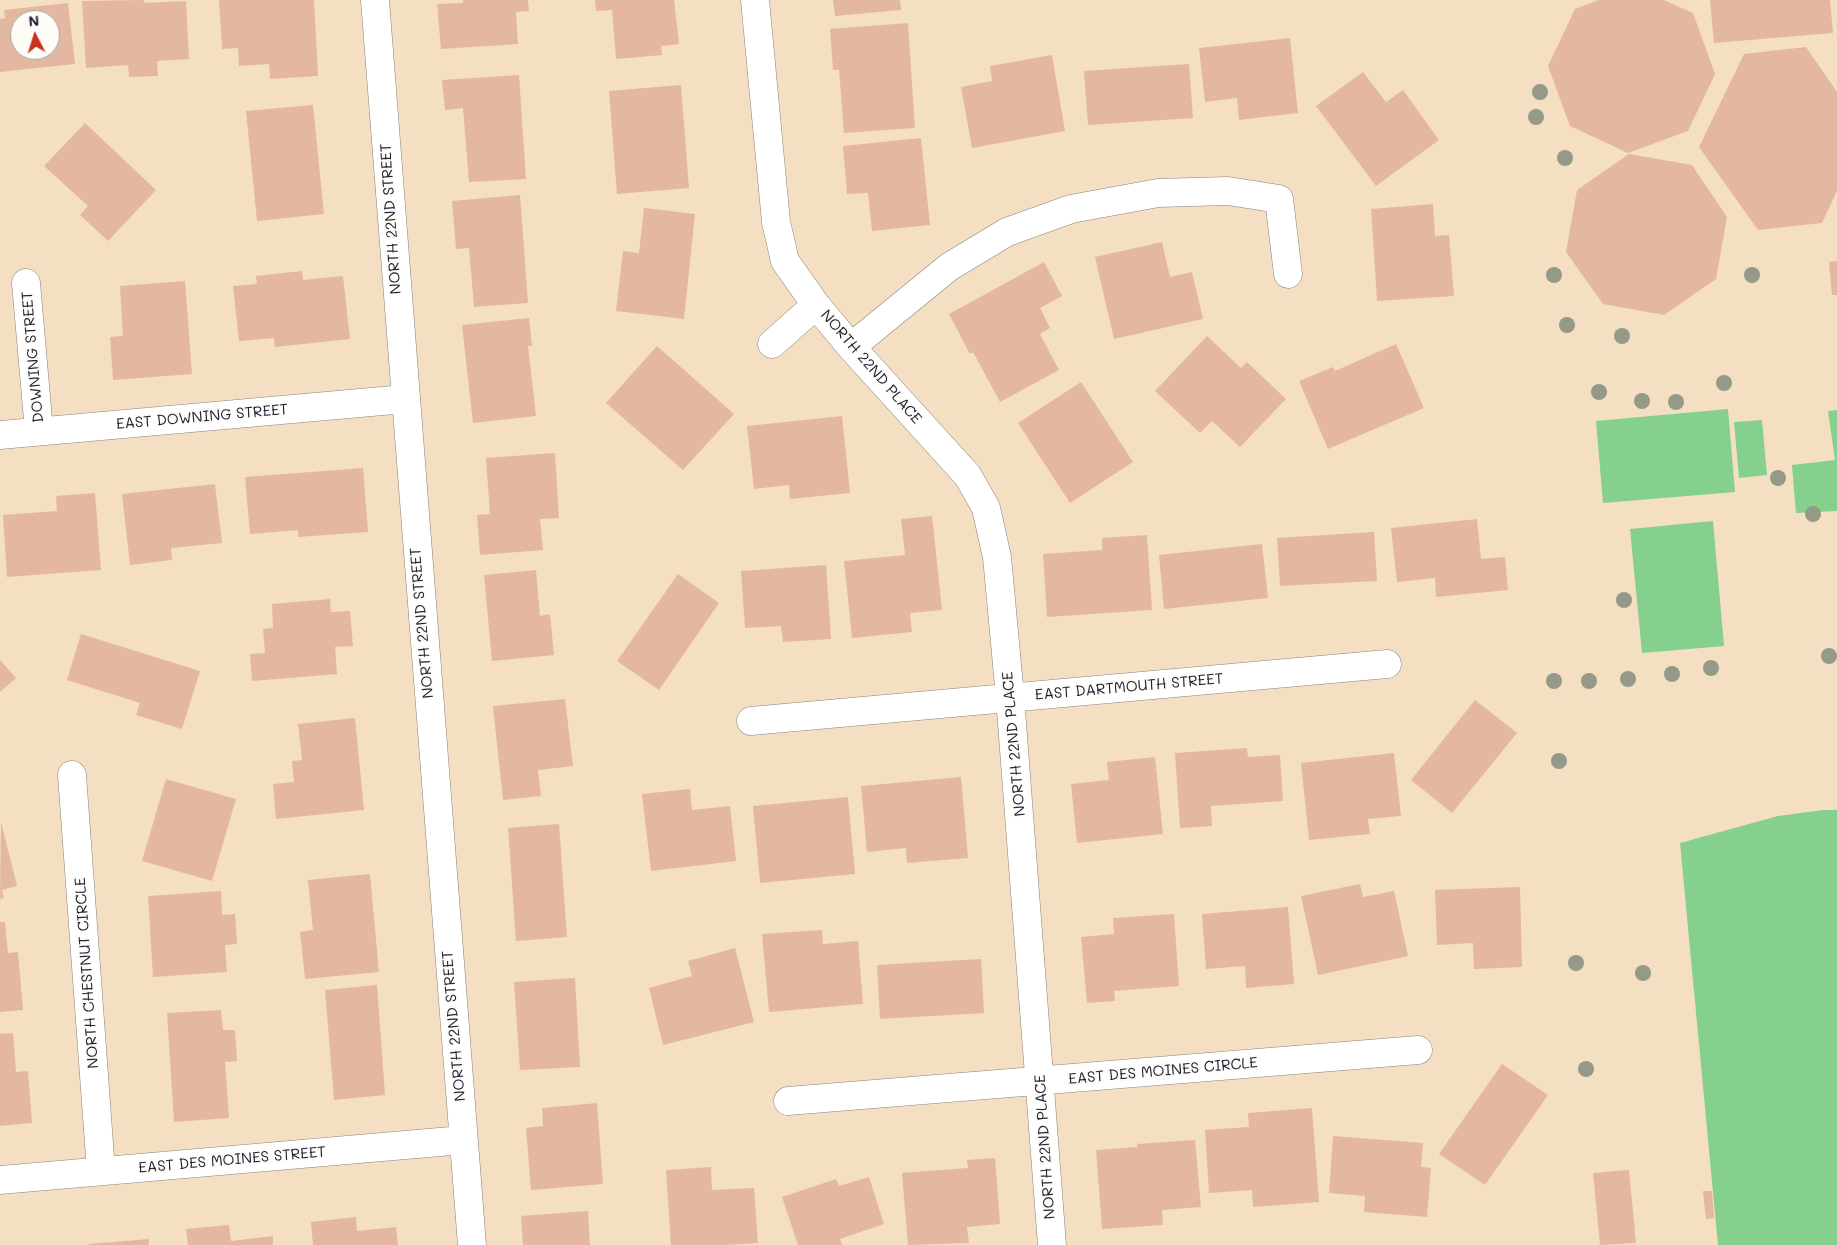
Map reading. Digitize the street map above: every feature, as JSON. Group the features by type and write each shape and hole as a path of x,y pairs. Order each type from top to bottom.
{"street":[{"name":"NORTH 22ND STREET","path":"375,0 472,1245"},
{"name":"NORTH 22ND PLACE","path":"755,0 776,222 785,261 816,305 851,347 968,476 986,508 997,557 1010,698 1052,1245"},
{"path":"851,347 949,267 1007,232 1071,209 1158,194 1228,191 1279,199 1288,274"},
{"name":"DOWNING STREET","path":"26,283 39,431"},
{"name":"NORTH 22ND PLACE","path":"772,344 816,305"},
{"name":"EAST DOWNING STREET","path":"0,435 405,400"},
{"name":"EAST DARTMOUTH STREET","path":"751,721 1387,664"},
{"name":"NORTH CHESTNUT CIRCLE","path":"72,775 101,1171"},
{"name":"EAST DES MOINES CIRCLE","path":"788,1101 1418,1050"},
{"name":"EAST DES MOINES STREET","path":"0,1180 463,1140"}],"green space":[{"path":"1728,409 1735,492 1603,503 1596,421"},
{"path":"1837,410 1837,511 1796,513 1792,465 1835,460 1828,411"},
{"path":"1762,420 1767,475 1739,478 1734,422"},
{"path":"1713,521 1724,646 1642,653 1630,529"},
{"path":"1837,810 1837,1245 1718,1245 1680,843 1778,816"}],"building":[{"path":"144,0 144,3 186,1 189,59 157,61 158,76 129,77 128,65 86,68 82,1"},
{"path":"219,0 314,0 318,76 270,79 269,64 239,66 238,48 222,49"},
{"path":"463,0 528,0 529,11 516,12 518,44 441,49 437,4 463,3"},
{"path":"595,0 674,0 679,44 661,46 662,55 616,59 612,10 596,11"},
{"path":"833,0 900,0 901,10 835,16"},
{"path":"1599,0 1664,0 1693,13 1715,74 1688,131 1628,153 1570,126 1548,66 1575,9"},
{"path":"1710,0 1830,0 1833,33 1714,43"},
{"path":"68,3 75,64 0,72 0,19 5,18 4,10"},
{"path":"908,23 915,128 844,133 839,70 833,70 830,29"},
{"path":"1290,38 1298,113 1239,120 1237,98 1205,102 1199,48"},
{"path":"1806,47 1837,92 1837,191 1822,223 1758,230 1699,147 1744,54"},
{"path":"1052,55 1065,131 972,148 961,87 992,81 990,66"},
{"path":"1189,64 1193,118 1088,125 1084,71"},
{"path":"1363,72 1386,102 1403,90 1439,140 1376,186 1316,106"},
{"path":"519,75 526,179 469,182 463,108 445,110 442,80"},
{"path":"681,85 689,188 617,194 609,91"},
{"path":"313,105 324,214 257,221 246,111"},
{"path":"85,123 156,190 108,241 80,215 88,206 44,166"},
{"path":"921,138 930,225 872,231 868,193 847,194 843,146"},
{"path":"1629,154 1692,165 1727,217 1716,279 1664,315 1603,304 1566,252 1577,190"},
{"path":"520,195 528,303 474,307 469,248 456,249 452,201"},
{"path":"1433,204 1435,236 1449,235 1454,296 1377,301 1371,209"},
{"path":"644,208 695,214 684,319 616,311 623,251 639,253"},
{"path":"1162,242 1170,277 1192,272 1203,319 1114,339 1095,257"},
{"path":"1837,261 1837,295 1832,295 1829,262"},
{"path":"1044,262 1062,296 1040,308 1050,328 1040,334 1059,370 1000,402 973,352 970,354 949,314"},
{"path":"302,271 303,280 343,276 350,339 275,347 274,338 239,341 233,286 257,284 256,276"},
{"path":"185,281 192,374 113,380 110,337 123,336 120,286"},
{"path":"529,318 532,346 528,346 536,416 473,423 462,325"},
{"path":"1207,336 1241,368 1247,362 1286,399 1240,447 1212,421 1200,433 1155,391"},
{"path":"1396,344 1424,408 1328,449 1299,381 1333,367 1335,371"},
{"path":"657,346 734,414 683,470 606,403"},
{"path":"1081,382 1133,462 1070,503 1018,423"},
{"path":"842,416 850,493 790,499 789,485 754,489 747,426"},
{"path":"555,453 559,518 540,519 543,550 480,555 477,515 490,514 486,458"},
{"path":"363,468 368,532 298,537 298,530 250,534 245,477"},
{"path":"215,484 222,543 171,548 172,560 130,565 122,494"},
{"path":"95,493 101,570 7,577 3,515 57,511 56,496"},
{"path":"932,516 942,610 910,613 912,632 852,638 844,561 905,555 901,519"},
{"path":"1477,519 1481,559 1505,557 1508,590 1436,597 1435,578 1397,582 1391,528"},
{"path":"1374,532 1377,581 1280,586 1277,538"},
{"path":"1147,535 1152,610 1047,617 1043,554 1102,550 1102,538"},
{"path":"1262,544 1268,598 1164,609 1159,555"},
{"path":"826,565 831,639 783,642 781,626 745,628 741,571"},
{"path":"536,570 540,616 550,614 554,655 492,661 484,575"},
{"path":"678,574 719,603 659,690 617,661"},
{"path":"330,599 331,612 350,611 353,646 335,647 337,674 252,681 250,654 265,653 263,629 273,628 272,604"},
{"path":"81,634 200,671 182,729 136,715 140,703 67,680"},
{"path":"0,660 16,678 0,692"},
{"path":"565,699 573,766 538,770 541,796 503,800 493,706"},
{"path":"1475,700 1517,733 1452,813 1411,780"},
{"path":"355,718 364,810 276,819 273,784 294,782 292,761 302,760 298,724"},
{"path":"1247,748 1248,757 1280,755 1283,801 1211,806 1212,826 1180,828 1175,753"},
{"path":"1394,753 1401,816 1368,819 1370,834 1309,840 1301,763"},
{"path":"1155,757 1163,834 1077,843 1071,784 1109,780 1107,762"},
{"path":"961,777 968,858 907,863 906,848 867,852 861,786"},
{"path":"166,779 236,799 212,881 142,861"},
{"path":"690,789 692,810 730,806 736,861 651,871 642,794"},
{"path":"848,797 855,874 760,883 753,806"},
{"path":"1,822 17,886 2,890 4,898 0,899"},
{"path":"559,824 567,937 516,941 508,828"},
{"path":"370,874 379,972 305,979 300,932 313,930 308,880"},
{"path":"1360,884 1363,897 1394,891 1408,956 1318,975 1301,896"},
{"path":"1520,887 1522,967 1474,969 1473,943 1437,945 1435,890"},
{"path":"221,891 222,915 235,914 237,944 225,945 227,972 153,977 148,896"},
{"path":"1288,907 1294,984 1246,988 1245,966 1206,969 1202,914"},
{"path":"1174,914 1179,986 1114,991 1115,1001 1087,1003 1081,937 1114,934 1113,918"},
{"path":"0,922 5,922 8,953 18,952 23,1010 0,1012"},
{"path":"822,930 823,944 858,941 863,1004 769,1012 762,934"},
{"path":"735,948 754,1022 663,1045 649,988 692,976 688,961"},
{"path":"981,959 984,1013 880,1019 877,965"},
{"path":"575,978 580,1067 520,1070 514,982"},
{"path":"377,985 385,1095 334,1100 325,990"},
{"path":"221,1010 223,1030 235,1030 237,1061 225,1062 229,1118 174,1122 167,1013"},
{"path":"13,1033 16,1072 28,1071 32,1123 0,1126 0,1034"},
{"path":"1502,1064 1548,1095 1485,1185 1439,1154"},
{"path":"597,1103 603,1184 531,1190 526,1128 543,1126 542,1108"},
{"path":"1312,1108 1319,1202 1253,1207 1252,1190 1209,1193 1205,1130 1249,1127 1248,1113"},
{"path":"1333,1136 1423,1143 1421,1167 1431,1168 1427,1217 1364,1212 1365,1196 1329,1193"},
{"path":"1195,1140 1201,1207 1162,1210 1163,1225 1102,1229 1096,1150 1138,1147 1137,1144"},
{"path":"995,1158 1000,1224 967,1227 969,1243 908,1245 902,1173 968,1168 967,1160"},
{"path":"711,1167 712,1190 754,1188 758,1243 671,1245 666,1170"},
{"path":"1629,1170 1636,1243 1600,1245 1593,1173"},
{"path":"869,1177 884,1224 840,1239 842,1245 798,1245 782,1197 836,1179 839,1186"},
{"path":"1703,1191 1712,1191 1714,1218 1706,1219"},
{"path":"588,1211 590,1245 523,1245 521,1216"},
{"path":"356,1217 357,1231 396,1227 398,1245 313,1245 311,1222"},
{"path":"229,1225 231,1241 273,1236 273,1245 188,1245 186,1229"},
{"path":"149,1239 149,1245 89,1245 89,1244"}]}
